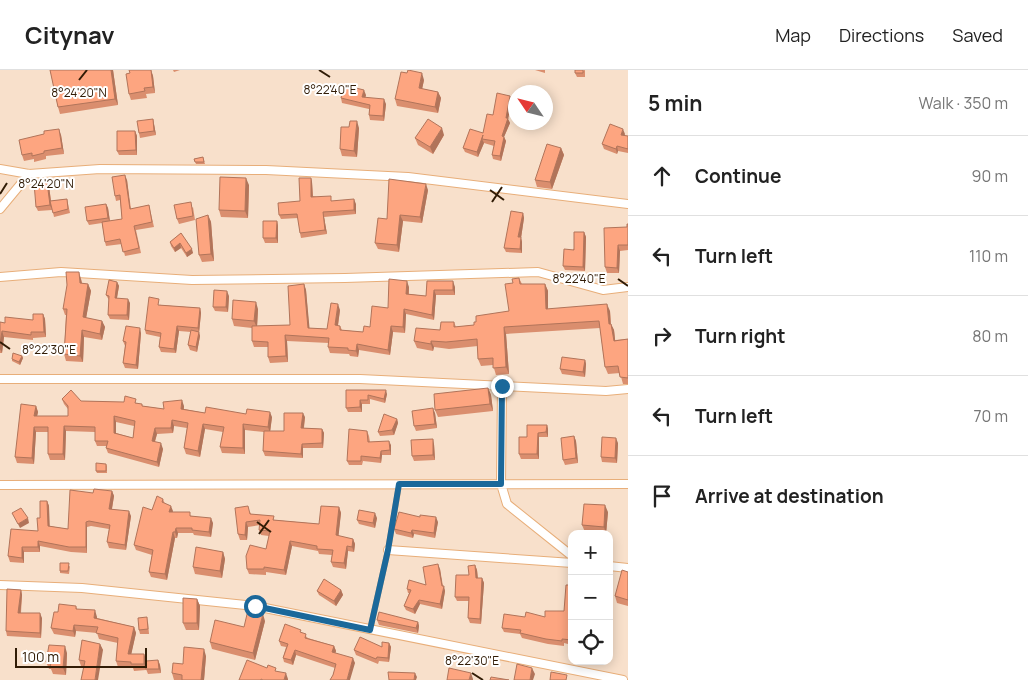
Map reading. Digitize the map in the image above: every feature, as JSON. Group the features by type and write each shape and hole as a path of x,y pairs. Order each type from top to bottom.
{"street":[{"path":"0,169 30,174 100,169 256,170 408,177 628,204"},
{"path":"0,209 30,174"},
{"path":"0,277 61,272 202,280 538,272 603,290 628,287"},
{"path":"0,379 360,379 606,391 628,389"},
{"path":"502,386 501,484 507,504 568,553"},
{"path":"0,485 628,484"},
{"path":"388,550 568,563"},
{"path":"613,566 628,568"},
{"path":"0,585 82,588 255,606 623,680"}],"lane":[{"path":"370,630 388,550 399,484"}],"building":[{"path":"50,70 111,70 115,99 58,107"},
{"path":"129,70 151,70 153,87 144,88 145,91 129,94 126,74 130,73"},
{"path":"408,70 422,73 419,88 438,92 435,107 395,99 401,72 407,73"},
{"path":"575,70 583,70 583,73 575,73"},
{"path":"344,85 364,90 362,97 384,99 383,116 369,115 370,105 341,98"},
{"path":"497,93 508,96 506,118 508,118 502,136 504,137 500,156 492,155 495,141 482,139 483,135 477,152 463,148 470,129 483,133 487,114 493,115"},
{"path":"153,119 154,131 139,133 137,121"},
{"path":"428,119 442,128 430,147 415,138"},
{"path":"350,121 357,121 354,151 340,149 341,127 349,127"},
{"path":"610,124 623,129 621,135 628,136 628,149 617,146 616,149 602,144"},
{"path":"59,129 62,148 44,151 44,153 32,156 32,153 22,155 19,140 44,134 44,131"},
{"path":"117,131 135,131 136,150 117,151"},
{"path":"547,144 561,148 550,182 535,180"},
{"path":"203,157 204,162 195,162 194,159"},
{"path":"125,175 130,209 149,205 152,222 134,226 139,248 123,252 120,239 105,242 102,222 122,219 120,195 115,196 112,177"},
{"path":"220,177 246,178 245,211 219,210"},
{"path":"299,178 311,178 311,197 331,196 331,201 354,199 354,210 323,212 325,230 300,233 297,214 279,215 278,203 300,201"},
{"path":"389,179 426,184 420,217 400,215 397,245 375,243 378,218 387,219"},
{"path":"47,182 50,205 36,207 34,183"},
{"path":"67,199 68,209 53,213 50,201"},
{"path":"191,202 193,216 177,219 174,205"},
{"path":"106,204 108,218 87,221 85,207"},
{"path":"511,211 523,213 518,237 521,237 520,249 504,248"},
{"path":"208,215 211,254 199,255 196,219"},
{"path":"263,221 277,221 276,238 263,238"},
{"path":"627,224 628,245 618,245 617,268 605,267 604,228 627,227"},
{"path":"574,232 584,232 583,267 563,266 564,249 574,250"},
{"path":"181,233 192,249 186,253 180,243 174,248 170,242"},
{"path":"66,272 79,272 80,283 88,284 83,317 102,321 100,334 82,330 80,356 64,354 67,309 63,309 67,285"},
{"path":"519,278 520,284 545,284 546,309 607,304 609,324 611,324 614,341 628,339 628,378 620,377 618,366 605,367 599,321 504,327 506,367 493,368 493,358 478,359 477,339 446,342 431,341 431,344 414,341 416,328 440,330 441,322 454,322 454,327 474,325 476,316 509,311 505,284 513,283 512,279"},
{"path":"389,279 407,281 406,294 426,296 427,281 453,281 453,290 434,290 432,315 404,309 403,327 391,326 388,350 357,344 356,351 348,350 348,348 328,347 329,338 285,335 286,356 268,357 268,342 252,341 252,326 290,325 288,286 304,284 308,328 327,329 331,303 338,304 335,325 340,326 340,330 363,332 364,326 370,327 372,306 388,308"},
{"path":"109,280 117,282 115,298 128,299 127,315 108,315 109,296 106,295"},
{"path":"214,290 227,291 226,307 213,307"},
{"path":"149,297 159,299 158,305 200,308 198,328 177,326 174,349 159,347 161,333 145,330"},
{"path":"233,300 256,302 254,321 232,319"},
{"path":"33,314 43,314 44,332 31,332 31,335 2,331 0,344 0,322 5,323 5,317 33,320"},
{"path":"126,326 140,328 136,365 123,363 126,342 123,341"},
{"path":"191,330 199,332 196,347 188,345"},
{"path":"13,353 22,356 19,362 12,359"},
{"path":"562,357 585,360 583,372 560,369"},
{"path":"488,388 490,404 435,410 434,394"},
{"path":"71,390 81,401 124,402 125,396 136,399 135,403 142,404 142,406 164,409 163,402 182,400 181,409 205,413 206,407 246,414 247,409 270,412 268,427 243,424 243,448 220,447 224,427 203,424 198,451 184,448 188,423 172,420 171,428 155,428 152,441 161,443 157,462 106,448 108,441 95,441 95,427 64,426 63,454 48,454 48,427 34,427 32,458 15,457 21,404 36,406 34,416 68,416 68,406 62,399","holes":["114,416 135,421 133,438 114,433"]},
{"path":"346,390 386,390 384,399 368,395 368,400 360,400 360,407 346,408"},
{"path":"433,408 435,424 414,426 412,411"},
{"path":"284,413 303,413 301,428 322,429 322,443 302,444 301,454 263,451 264,431 284,431"},
{"path":"384,414 397,419 392,430 378,432"},
{"path":"527,425 547,425 546,432 538,433 537,454 519,454 519,437 527,437"},
{"path":"349,429 367,431 368,442 389,441 390,450 381,451 380,458 361,456 361,461 347,461"},
{"path":"574,436 576,458 563,460 561,438"},
{"path":"602,437 616,438 615,458 601,457"},
{"path":"433,439 433,455 412,456 411,440"},
{"path":"96,463 106,464 106,471 96,471"},
{"path":"94,489 112,491 109,509 129,511 125,545 107,542 110,525 89,521 86,522 86,547 69,547 38,541 38,547 22,547 22,558 8,556 11,529 38,531 37,518 40,518 40,501 47,501 48,526 68,529 70,490 93,493"},
{"path":"157,496 163,499 162,502 171,506 169,512 190,512 190,516 211,518 209,532 192,530 192,528 176,528 175,532 173,532 165,574 149,572 153,550 134,545 143,507 152,510"},
{"path":"584,504 605,505 604,527 582,525"},
{"path":"248,506 250,514 274,516 273,520 319,524 321,506 339,507 336,535 353,539 352,547 347,546 344,563 331,562 333,550 317,549 317,546 290,541 284,570 264,567 264,569 247,569 246,556 250,545 266,549 270,531 259,530 260,520 246,522 245,535 238,534 235,508"},
{"path":"21,508 28,518 18,524 12,513"},
{"path":"359,510 375,513 373,523 357,520"},
{"path":"399,512 420,517 420,515 436,517 434,533 412,530 411,533 394,529"},
{"path":"196,547 223,552 220,571 193,567"},
{"path":"60,563 69,563 68,571 60,571"},
{"path":"438,564 442,586 444,586 440,604 419,600 413,609 404,606 411,590 407,589 409,580 426,585 423,567"},
{"path":"475,565 476,578 482,578 480,619 468,618 469,597 455,597 456,575 469,575 468,566"},
{"path":"622,570 628,572 628,600 615,596"},
{"path":"324,579 341,590 334,601 317,591"},
{"path":"566,585 568,585 568,640 562,639 562,641 546,639 520,633 521,630 502,628 504,614 525,617 526,612 545,617 545,611 564,611"},
{"path":"7,589 21,590 18,613 40,613 40,633 6,631"},
{"path":"183,598 197,599 197,623 183,623"},
{"path":"59,604 76,606 76,609 95,610 94,618 134,627 128,654 144,654 144,664 116,661 118,638 96,633 98,627 74,625 73,631 51,628 54,612 58,612"},
{"path":"248,610 263,614 253,653 210,642 215,620 244,627"},
{"path":"379,612 418,622 416,628 377,620"},
{"path":"147,617 148,629 139,630 138,618"},
{"path":"285,624 301,630 300,632 306,634 305,638 334,646 332,652 353,658 347,680 330,680 336,664 295,650 291,660 283,658 288,644 279,641"},
{"path":"360,637 382,647 382,642 389,643 388,658 377,657 376,659 354,650"},
{"path":"82,640 100,644 95,680 81,680 85,661 79,660"},
{"path":"49,645 65,646 63,668 50,667 51,663 46,662"},
{"path":"184,647 204,649 201,680 182,680 182,675 172,673 173,663 183,664"},
{"path":"158,660 159,669 146,669 146,661"},
{"path":"247,660 267,668 268,665 276,668 275,671 286,673 284,680 239,680"},
{"path":"517,664 532,668 530,680 514,680"},
{"path":"449,668 471,673 469,680 447,680"},
{"path":"388,672 415,673 414,680 389,680"},
{"path":"551,672 567,675 566,680 550,680"},
{"path":"491,677 509,680 490,680"}],"route":[{"path":"255,606 370,630 388,550 399,484 501,484 502,386"}]}
